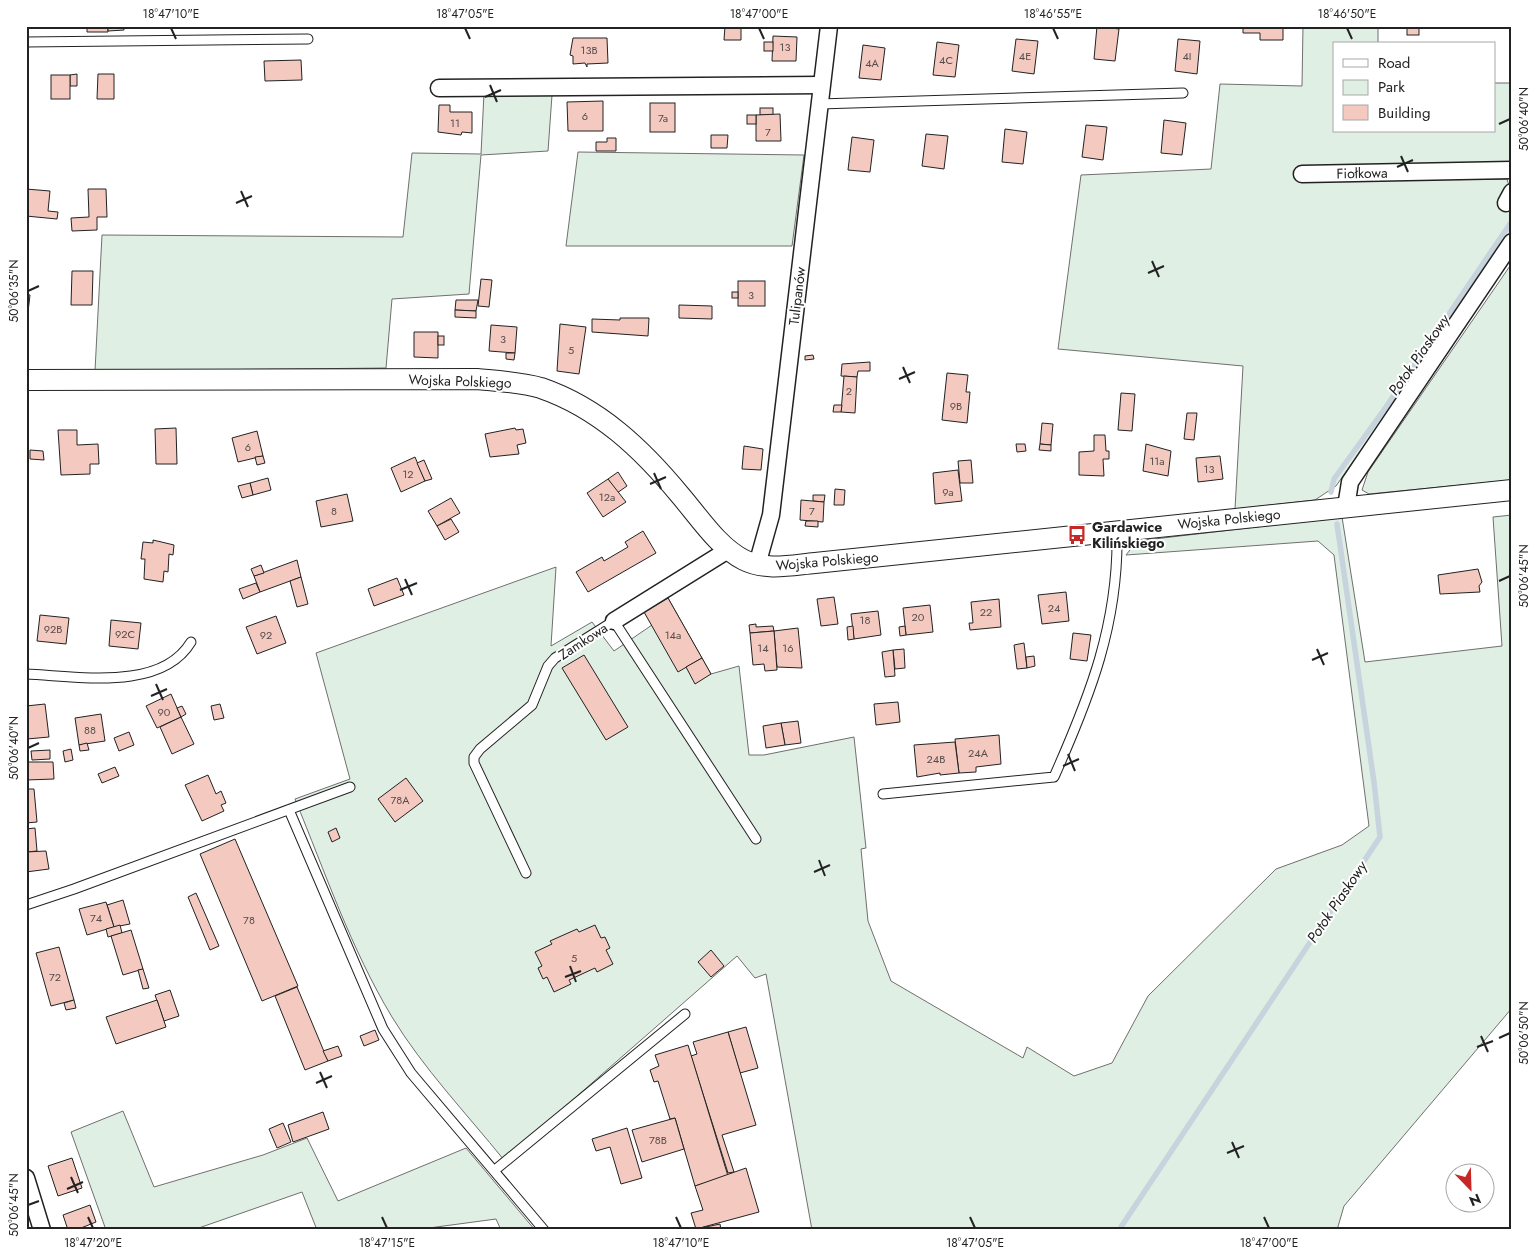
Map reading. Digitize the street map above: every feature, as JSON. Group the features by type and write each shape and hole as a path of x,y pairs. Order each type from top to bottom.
{"street":[{"name":"Tulipanów","path":"757,565 771,515 829,26"},
{"path":"439,88 822,85"},
{"name":"Fiołkowa","path":"1302,174 1512,170"},
{"path":"1346,507 1350,482 1512,242"},
{"name":"Wojska Polskiego","path":"26,380 477,379 527,385 573,402 626,437 652,462 728,550 744,560 757,565 778,566 815,563 1512,490"},
{"name":"Zamkowa","path":"614,621 728,550"},
{"path":"26,1178 42,1230"}],"lane":[{"path":"26,42 308,39"},
{"path":"819,104 1183,93"},
{"path":"883,794 1054,777 1080,719 1104,651 1118,565 1117,531"},
{"path":"614,621 756,839"},
{"name":"Zamkowa","path":"526,873 474,763 474,757 480,749 532,705 548,666 555,658 614,621"},
{"path":"26,674 127,678 155,672 172,664 183,655 191,642"},
{"path":"26,905 350,787"},
{"path":"289,810 383,1029 411,1073 544,1230"},
{"path":"495,1170 685,1014"}],"green space":[{"path":"1303,26 1378,26 1378,42 1333,42 1333,132 1496,132 1496,83 1512,83 1512,164 1297,168 1297,181 1507,179 1509,186 1498,204 1512,211 1512,229 1474,288 1336,486 1315,500 1235,509 1243,366 1058,349 1081,175 1211,169 1220,84 1302,86"},
{"path":"484,93 552,95 548,151 481,155 469,294 392,299 386,368 95,371 102,235 403,237 412,153 481,154"},
{"path":"578,152 804,155 792,246 566,246"},
{"path":"1512,263 1512,480 1369,494 1362,490 1368,472"},
{"path":"1512,515 1512,1008 1344,1206 1337,1230 812,1230 766,974 755,978 737,956 504,1160 431,1072 392,1017 351,937 295,799 350,779 316,653 556,567 551,646 592,622 614,651 652,625 644,611 668,598 711,674 739,666 749,755 764,755 854,737 866,848 861,849 868,921 891,981 1023,1058 1027,1047 1074,1076 1112,1063 1148,996 1276,869 1342,845 1369,826 1334,555 1318,541 1126,555 1137,541 1342,517 1365,662 1502,646 1493,517"},
{"path":"123,1111 154,1187 263,1155 307,1138 338,1201 466,1148 535,1230 501,1230 496,1219 414,1230 317,1230 302,1192 193,1230 106,1230 71,1132"}],"building":[{"path":"87,26 108,27 108,32 87,32"},
{"path":"108,26 124,26 124,30 108,31"},
{"path":"725,26 741,26 741,40 724,40"},
{"path":"1097,26 1119,29 1115,61 1094,59"},
{"path":"1243,26 1283,26 1283,40 1260,40 1260,33 1243,33"},
{"path":"1407,26 1419,26 1419,35 1407,35"},
{"path":"773,36 797,37 796,61 772,61"},
{"path":"573,38 607,38 608,63 587,64 587,67 585,63 573,64 573,56 570,55"},
{"path":"1016,39 1038,41 1034,74 1012,71"},
{"path":"1178,39 1200,41 1197,74 1175,71"},
{"path":"764,42 773,42 773,51 764,51"},
{"path":"937,42 959,45 955,77 933,75"},
{"path":"863,45 885,48 881,80 859,78"},
{"path":"301,60 302,80 265,81 264,61"},
{"path":"77,74 77,86 70,86 70,75"},
{"path":"98,74 114,74 114,99 97,99"},
{"path":"51,75 70,75 70,99 51,99"},
{"path":"603,101 603,131 568,131 567,102"},
{"path":"650,103 675,103 675,132 650,132"},
{"path":"439,105 450,105 450,112 472,112 472,133 462,132 461,135 438,132"},
{"path":"760,108 773,108 773,115 760,115"},
{"path":"780,114 781,141 756,141 756,115"},
{"path":"747,115 756,115 756,124 747,124"},
{"path":"1164,120 1186,123 1182,155 1161,153"},
{"path":"1086,125 1107,127 1103,160 1082,157"},
{"path":"1005,129 1027,132 1023,164 1002,162"},
{"path":"926,134 948,136 944,169 922,166"},
{"path":"711,135 728,135 727,148 711,148"},
{"path":"852,137 874,140 870,172 848,170"},
{"path":"607,138 616,138 616,151 596,151 596,142 607,142"},
{"path":"26,189 50,191 48,211 58,212 57,219 26,216"},
{"path":"88,189 106,189 107,217 97,217 97,230 72,231 71,218 89,217"},
{"path":"72,271 93,271 92,305 71,305"},
{"path":"481,279 492,280 489,307 478,306"},
{"path":"738,281 765,281 765,306 738,306"},
{"path":"732,292 738,292 738,298 732,298"},
{"path":"26,294 30,295 26,329"},
{"path":"456,300 478,300 476,311 455,310"},
{"path":"679,305 712,306 712,319 679,318"},
{"path":"455,310 476,311 476,318 455,317"},
{"path":"620,318 649,318 648,336 592,332 592,319 620,320"},
{"path":"560,324 586,327 579,374 557,371"},
{"path":"491,325 517,327 515,353 489,351"},
{"path":"414,332 438,332 438,358 414,357"},
{"path":"438,336 444,336 444,345 438,345"},
{"path":"506,353 515,353 514,360 506,359"},
{"path":"813,355 814,359 805,360 805,356"},
{"path":"870,362 870,371 858,371 857,377 841,376 842,364"},
{"path":"947,373 968,375 966,392 970,392 967,423 942,420"},
{"path":"844,376 857,377 855,413 841,412"},
{"path":"1121,393 1135,394 1132,431 1118,430"},
{"path":"834,405 842,405 841,412 833,412"},
{"path":"1187,413 1197,413 1194,440 1184,439"},
{"path":"1042,423 1053,424 1051,445 1040,444"},
{"path":"176,428 177,464 156,464 155,429"},
{"path":"515,428 516,430 523,429 526,443 517,445 519,454 490,457 485,434"},
{"path":"58,430 77,430 77,445 98,444 99,464 90,464 90,474 61,475"},
{"path":"257,431 263,456 238,462 232,438"},
{"path":"1094,435 1105,435 1106,451 1109,451 1109,459 1103,459 1104,476 1079,475 1079,452 1094,451"},
{"path":"1016,444 1025,444 1026,451 1017,452"},
{"path":"1040,444 1051,445 1051,451 1039,450"},
{"path":"1146,444 1171,451 1168,476 1143,471"},
{"path":"744,446 763,449 761,470 742,469"},
{"path":"30,450 43,451 44,460 30,459"},
{"path":"263,456 265,463 257,465 255,457"},
{"path":"1220,456 1223,479 1198,482 1196,458"},
{"path":"415,457 425,481 401,492 391,468"},
{"path":"424,460 432,479 425,481 417,463"},
{"path":"971,460 973,483 960,483 958,461"},
{"path":"958,470 962,501 935,504 933,473"},
{"path":"618,472 627,486 617,493 608,479"},
{"path":"268,478 271,490 253,495 250,483"},
{"path":"608,479 626,502 603,517 587,493"},
{"path":"250,483 253,495 242,498 238,486"},
{"path":"835,489 845,490 844,505 834,505"},
{"path":"347,494 353,521 321,527 316,501"},
{"path":"813,495 825,495 824,502 813,501"},
{"path":"451,498 460,513 437,526 428,511"},
{"path":"801,500 824,502 823,522 800,520"},
{"path":"451,519 459,532 445,540 437,526"},
{"path":"806,521 818,521 818,527 805,526"},
{"path":"643,531 656,553 588,592 576,572 602,557 604,561 628,547 625,542"},
{"path":"153,540 174,545 173,555 169,554 168,572 164,571 163,582 144,579 145,559 141,559 143,542 153,543"},
{"path":"297,560 301,577 260,592 254,576"},
{"path":"261,565 264,573 254,576 251,569"},
{"path":"1478,569 1482,582 1479,586 1480,592 1440,594 1438,575"},
{"path":"301,577 308,604 297,607 290,581"},
{"path":"397,578 404,595 374,606 368,589"},
{"path":"256,583 260,592 243,599 239,589"},
{"path":"1066,592 1069,621 1042,624 1038,595"},
{"path":"834,597 838,624 821,626 817,599"},
{"path":"668,598 702,658 678,672 644,612"},
{"path":"999,599 1001,627 970,630 969,623 973,623 971,602"},
{"path":"930,605 933,632 906,635 903,608"},
{"path":"878,611 881,635 854,639 851,614"},
{"path":"40,615 69,618 66,644 37,641"},
{"path":"276,616 286,643 257,654 246,627"},
{"path":"111,620 141,623 138,649 109,646"},
{"path":"756,624 756,627 773,626 774,631 750,633 749,625"},
{"path":"853,626 854,639 848,640 847,627"},
{"path":"905,626 906,635 900,636 899,627"},
{"path":"798,628 802,668 777,667 774,631"},
{"path":"774,631 777,670 765,671 764,664 753,665 750,633"},
{"path":"1073,633 1091,635 1087,661 1070,659"},
{"path":"1024,643 1027,668 1017,669 1014,645"},
{"path":"904,649 905,668 895,669 893,650"},
{"path":"893,650 895,676 885,677 882,652"},
{"path":"584,655 628,727 606,740 562,668"},
{"path":"1034,656 1035,666 1027,668 1026,657"},
{"path":"702,658 711,674 695,684 686,667"},
{"path":"171,694 181,717 157,728 146,706"},
{"path":"898,702 900,722 876,725 874,704"},
{"path":"45,704 49,737 27,739 26,706"},
{"path":"220,704 224,718 214,720 211,706"},
{"path":"182,706 186,714 181,717 177,708"},
{"path":"101,714 105,741 79,745 75,718"},
{"path":"181,717 194,744 172,754 160,727"},
{"path":"798,721 801,743 785,745 781,723"},
{"path":"781,723 785,745 766,748 763,726"},
{"path":"129,732 134,745 119,751 114,738"},
{"path":"999,735 1001,764 976,767 976,772 959,773 955,739"},
{"path":"955,742 959,773 940,775 940,773 917,777 914,745"},
{"path":"87,743 89,750 80,751 79,745"},
{"path":"71,749 73,760 65,762 63,751"},
{"path":"50,750 50,759 32,760 31,751"},
{"path":"26,762 53,762 54,779 26,780"},
{"path":"115,767 119,776 102,783 98,774"},
{"path":"208,775 216,794 221,791 226,803 221,805 224,811 202,821 185,785"},
{"path":"406,778 423,801 395,822 378,799"},
{"path":"26,789 34,789 37,822 26,823"},
{"path":"35,828 37,851 26,852 26,829"},
{"path":"336,828 340,838 332,842 328,832"},
{"path":"235,839 298,986 262,1001 200,854"},
{"path":"46,851 49,869 26,872 26,852"},
{"path":"196,893 219,946 210,950 188,897"},
{"path":"123,900 130,924 114,927 107,905"},
{"path":"106,902 114,927 87,935 79,909"},
{"path":"120,925 122,933 108,937 106,929"},
{"path":"595,925 601,938 605,937 610,948 606,950 613,964 597,972 595,968 569,980 571,984 554,992 547,977 543,979 538,968 542,966 535,952 552,944 550,941 577,929 579,932"},
{"path":"131,930 143,969 123,975 111,936"},
{"path":"59,947 74,1000 51,1006 36,953"},
{"path":"711,950 724,966 711,977 698,962"},
{"path":"143,969 149,988 143,989 138,970"},
{"path":"297,987 328,1061 305,1070 275,996"},
{"path":"170,990 179,1016 164,1021 155,995"},
{"path":"74,1000 76,1008 66,1010 64,1003"},
{"path":"157,1000 166,1027 116,1044 106,1017"},
{"path":"746,1027 758,1068 740,1073 728,1032"},
{"path":"375,1030 379,1040 364,1046 360,1036"},
{"path":"728,1032 756,1125 722,1135 734,1172 728,1173 691,1056 697,1054 693,1042"},
{"path":"688,1045 728,1176 695,1186 675,1118 670,1119 658,1081 654,1082 650,1070 659,1066 655,1055"},
{"path":"338,1046 342,1056 328,1061 323,1051"},
{"path":"323,1112 329,1129 293,1142 288,1125"},
{"path":"675,1118 684,1149 642,1162 632,1130"},
{"path":"283,1123 291,1142 277,1148 269,1129"},
{"path":"627,1128 642,1178 621,1184 610,1147 596,1151 592,1139"},
{"path":"72,1158 82,1188 58,1196 48,1166"},
{"path":"746,1168 759,1212 696,1229 691,1213 703,1210 695,1186"},
{"path":"90,1205 96,1222 76,1230 68,1230 63,1215"},
{"path":"720,1224 721,1230 694,1230 696,1229"}],"waterway":[{"name":"Potok Piaskowy","path":"1331,492 1334,479 1386,407 1512,221"},
{"name":"Potok Piaskowy","path":"1119,1230 1380,837 1374,782 1337,524"}],"place":[{"name":"Gardawice Kilińskiego","path":"1077,535"}]}
